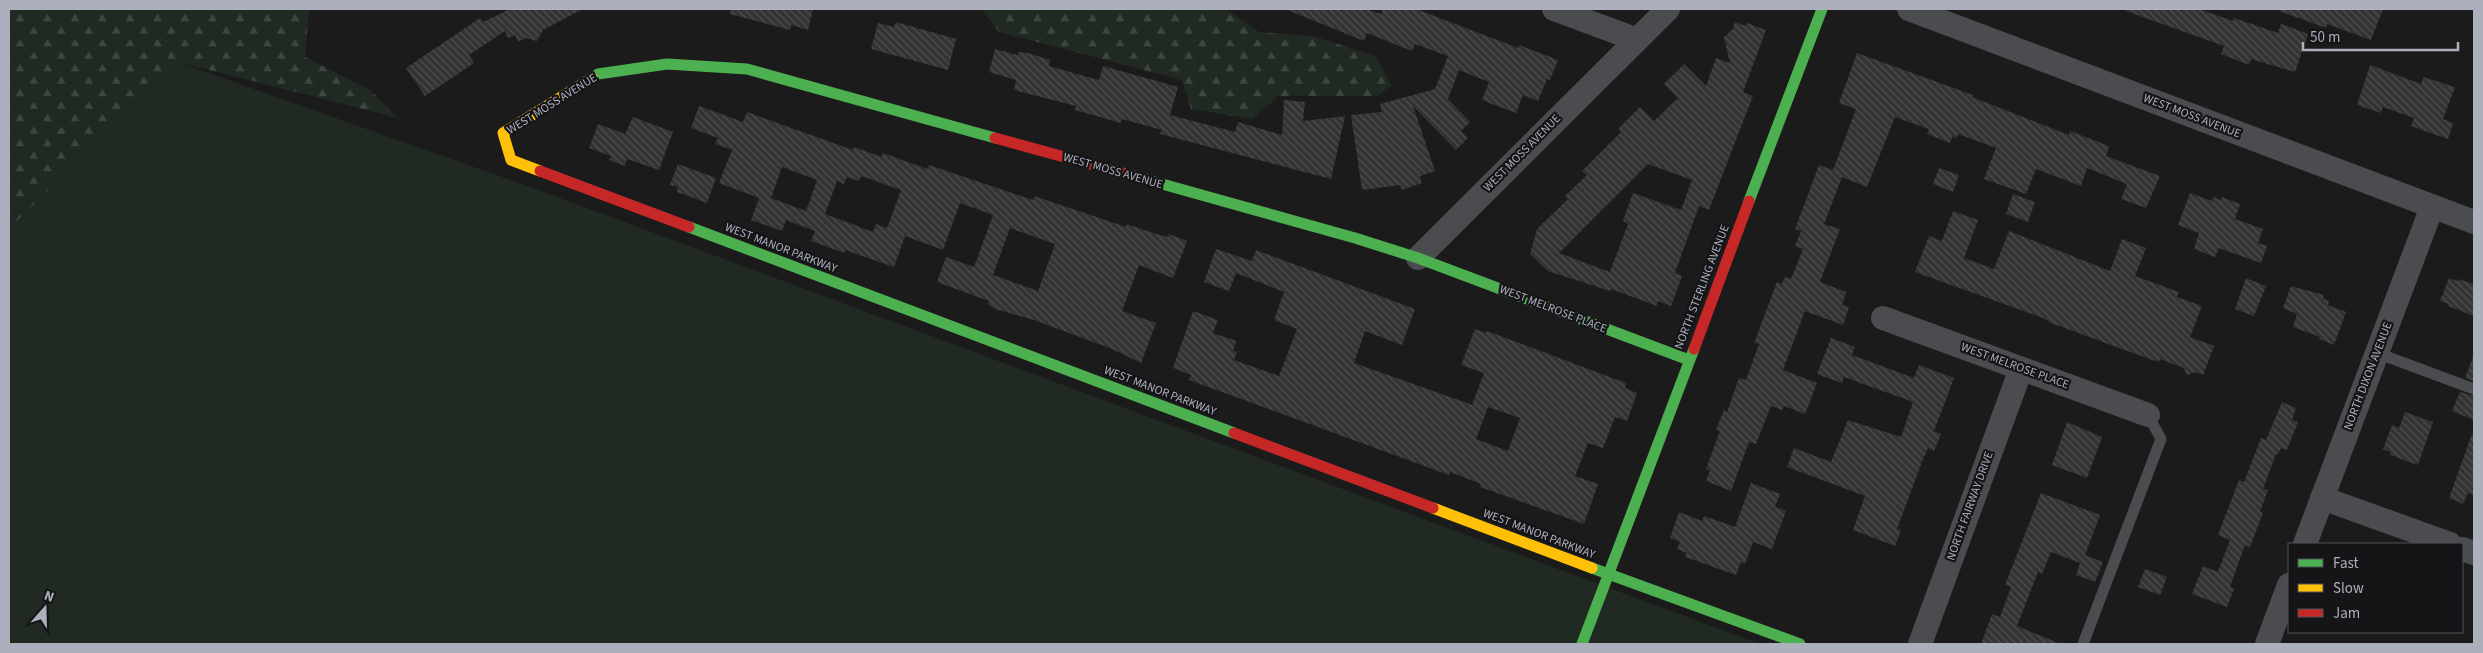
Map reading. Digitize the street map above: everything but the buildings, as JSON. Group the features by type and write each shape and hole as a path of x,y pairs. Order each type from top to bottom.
{"street":[{"path":"1554,9 1635,39"},
{"name":"WEST MOSS AVENUE","path":"511,160 503,133 598,74 667,64 747,69 1355,238 1418,258 1635,39 1668,9"},
{"name":"NORTH STERLING AVENUE","path":"1582,644 1822,9"},
{"name":"WEST MOSS AVENUE","path":"1909,9 2474,222"},
{"name":"WEST MANOR PARKWAY","path":"511,160 1608,574 1800,644"},
{"name":"NORTH DIXON AVENUE","path":"2305,543 2432,207"},
{"name":"WEST MELROSE PLACE","path":"1418,258 1689,360"},
{"name":"WEST MELROSE PLACE","path":"1882,318 2148,415"},
{"name":"NORTH FAIRWAY DRIVE","path":"1920,644 2021,368"},
{"path":"2322,498 2447,543"},
{"path":"2267,644 2288,588"}],"lane":[{"path":"2377,353 2474,389"},
{"path":"2083,644 2161,439 2148,415"}],"green space":[{"path":"9,9 309,9 305,57 370,90 398,118 178,62 9,229"},
{"path":"981,9 1226,9 1259,32 1313,36 1375,56 1392,85 1377,96 1278,96 1252,119 1191,109 1182,80 999,32"},
{"path":"178,62 525,185 1760,644 9,644 9,229"}],"traffic: fast":[{"path":"1749,201 1822,9"},
{"path":"592,78 598,74 667,64 747,69 995,138"},
{"path":"1130,175 1355,238 1418,258 1689,360"},
{"path":"689,227 1234,433"},
{"path":"1582,644 1694,349"},
{"path":"1592,568 1800,644"}],"traffic: slow":[{"path":"540,171 511,160 503,133 592,78"},
{"path":"1433,508 1592,568"}],"traffic: jam":[{"path":"995,138 1130,175"},
{"path":"540,171 689,227"},
{"path":"1694,349 1749,201"},
{"path":"1234,433 1433,508"}]}
